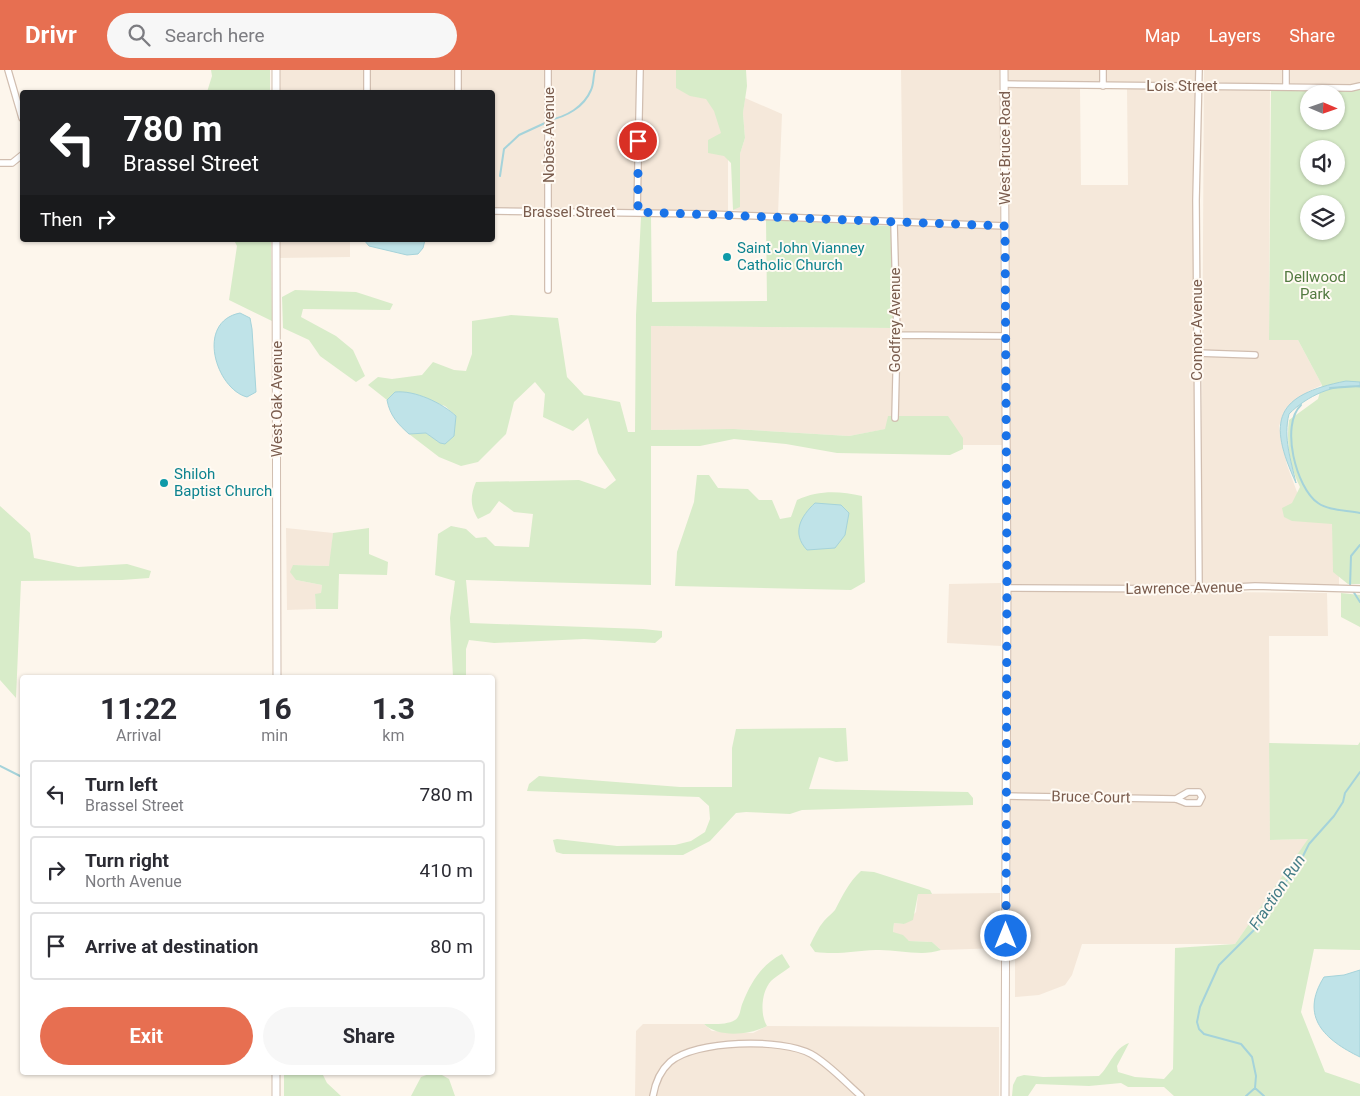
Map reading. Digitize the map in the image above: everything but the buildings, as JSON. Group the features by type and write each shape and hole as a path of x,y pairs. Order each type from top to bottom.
{"street":[{"path":"8,70 20,111"},
{"path":"276,70 276,90"},
{"path":"367,70 367,90"},
{"path":"458,70 458,90"},
{"name":"Nobes Avenue","path":"548,70 550,212 548,290"},
{"path":"638,212 640,70"},
{"name":"West Bruce Road","path":"1004,70 1007,588 1005,1096"},
{"path":"1103,70 1103,86"},
{"name":"Connor Avenue","path":"1199,70 1196,200 1199,589"},
{"path":"1286,70 1286,86"},
{"name":"Lois Street","path":"1004,84 1360,86"},
{"path":"0,163 12,164 20,157"},
{"name":"Brassel Street","path":"495,211 638,212 1005,226"},
{"name":"Godfrey Avenue","path":"894,223 897,335 895,418"},
{"name":"West Oak Avenue","path":"276,242 277,675"},
{"path":"897,335 1006,336"},
{"path":"1197,353 1255,355"},
{"name":"Lawrence Avenue","path":"1007,588 1199,589 1255,586 1358,589"},
{"name":"Bruce Court","path":"1007,796 1176,799"},
{"path":"653,1096 661,1073 669,1062 678,1056 713,1047 776,1044 811,1054 861,1096"},
{"path":"276,1075 276,1096"}],"shaded area":[{"path":"278,70 546,70 547,210 495,209 495,90 278,90"},
{"path":"552,70 728,70 728,211 552,210"},
{"path":"901,70 1001,70 1003,445 894,445 888,417 886,429 849,436 734,429 651,430 651,326 893,328 892,218 903,218"},
{"path":"1007,70 1197,70 1197,83 1007,84"},
{"path":"1204,70 1360,70 1360,83 1357,85 1270,83 1269,340 1298,340 1322,385 1309,391 1286,408 1279,426 1287,465 1300,500 1339,515 1339,585 1201,585"},
{"path":"1008,87 1080,88 1081,185 1128,185 1127,88 1197,88 1196,586 1010,584"},
{"path":"745,98 782,114 778,214 733,210 740,206 740,154 745,138 743,113"},
{"path":"278,242 350,242 350,257 278,258"},
{"path":"286,528 333,533 330,566 293,565 296,580 322,585 321,594 315,594 316,609 287,610"},
{"path":"1001,583 1001,646 947,643 949,584"},
{"path":"1010,590 1327,593 1328,636 1269,636 1270,840 1309,839 1235,944 1082,944 1072,975 1065,985 1039,995 1015,997 1015,944 1011,944"},
{"path":"1000,893 1000,948 941,950 932,942 909,941 893,933 894,923 904,924 916,912 918,894"},
{"path":"643,1024 704,1024 712,1031 753,1033 767,1026 999,1027 999,1096 635,1096 636,1031"}],"green space":[{"path":"211,70 270,70 270,90 208,90 212,76"},
{"path":"676,70 746,70 747,86 743,113 745,138 740,154 740,207 733,210 731,163 724,156 708,153 708,140 721,133 714,111 706,99 690,96 676,88"},
{"name":"Dellwood Park","path":"1271,89 1300,89 1300,130 1345,130 1345,89 1360,89 1360,584 1348,584 1333,572 1332,524 1292,521 1284,517 1282,508 1292,503 1300,487 1290,455 1289,420 1318,399 1322,385 1298,340 1269,340"},
{"path":"651,216 652,302 767,301 766,220 892,226 893,328 651,326 651,430 734,429 849,436 885,429 888,416 948,416 963,438 963,449 950,455 837,453 786,444 734,439 700,446 651,446 651,585 466,580 470,623 643,629 662,631 662,637 655,643 584,639 494,643 469,640 466,649 466,675 453,675 450,618 455,581 435,575 438,534 451,526 466,529 476,538 486,537 495,546 529,547 533,514 514,512 499,501 490,513 478,519 473,510 472,501 476,482 579,480 605,489 616,480 598,453 588,418 573,431 543,417 545,394 535,382 514,402 506,434 478,462 461,466 439,457 409,434 426,433 440,443 456,416 445,406 401,392 395,392 387,400 368,385 378,377 392,379 422,375 433,362 454,370 466,371 472,354 472,321 511,315 558,318 567,377 584,395 620,402 628,432 635,432 636,315 641,217"},
{"path":"235,242 271,242 272,321 229,300 237,246"},
{"path":"295,290 356,292 393,304 390,310 303,309 301,317 336,336 353,350 365,376 356,382 320,356 309,340 283,328 282,297"},
{"path":"697,475 709,475 718,488 748,489 759,500 772,500 780,519 791,517 797,500 813,494 837,492 862,496 865,582 851,590 675,586 677,552 694,502"},
{"path":"0,506 30,533 34,558 78,567 127,564 151,571 149,578 21,581 16,698 0,680"},
{"path":"369,528 369,554 388,562 387,575 339,574 338,609 316,609 315,594 321,593 322,585 296,580 290,572 293,565 329,566 333,533"},
{"path":"1341,593 1360,595 1360,627 1341,617"},
{"path":"846,728 848,761 836,762 819,757 809,789 968,792 973,798 973,805 802,810 790,814 736,813 710,841 683,855 563,854 556,852 553,840 617,846 675,845 691,841 705,832 710,819 709,806 699,797 527,791 529,784 539,776 680,787 732,787 732,748 736,729"},
{"path":"1360,742 1360,950 1314,949 1301,1012 1325,1072 1360,1084 1360,1096 1174,1096 1164,1087 1128,1087 1121,1083 1089,1086 1036,1084 1028,1096 1012,1096 1013,1085 1017,1077 1024,1075 1043,1077 1099,1076 1116,1053 1129,1043 1117,1066 1118,1072 1135,1077 1164,1079 1173,1069 1175,948 1235,944 1308,839 1270,840 1269,743 1358,745"},
{"path":"861,871 874,872 930,890 932,894 918,894 913,920 904,924 894,923 893,932 903,935 909,941 932,942 941,950 925,953 884,950 839,953 815,952 810,945 818,930 835,910 849,885"},
{"path":"782,954 790,967 775,977 765,991 763,997 763,1016 767,1026 734,1034 718,1031 704,1024 732,1022 735,1020 758,974"},
{"path":"284,1075 323,1075 327,1083 341,1096 284,1096"},
{"path":"442,1075 449,1079 455,1096 411,1096 421,1077"}],"water":[{"path":"366,242 424,242 423,248 418,254 407,255 369,246"},
{"path":"240,313 250,318 252,329 256,392 247,397 236,391 226,382 219,369 215,355 214,341 218,329 226,319"},
{"path":"1346,381 1360,382 1360,387 1340,387 1322,392 1304,402 1289,414 1287,440 1296,483 1282,442 1280,427 1284,414 1291,403 1304,394"},
{"path":"395,392 411,393 428,398 450,411 456,416 454,436 445,444 440,443 426,433 409,434 395,419 388,406 387,400"},
{"path":"815,503 841,505 849,513 845,535 835,548 807,550 802,544 799,531 800,525 806,513"},
{"path":"1360,970 1360,1057 1336,1043 1327,1035 1315,1015 1314,1004 1317,991 1324,977 1344,975"}],"waterway":[{"path":"549,120 568,114 584,101 592,88 595,70"},
{"path":"500,176 504,149 519,135 545,123"},
{"name":"Fraction Run","path":"1330,388 1360,386"},
{"name":"Fraction Run","path":"1301,405 1295,414 1291,441 1297,471 1303,484 1310,495 1322,506 1360,513"},
{"name":"Fraction Run","path":"1350,587 1351,556 1360,545"},
{"name":"Fraction Run","path":"1353,591 1360,602"},
{"path":"0,766 20,776"},
{"name":"Fraction Run","path":"1255,1088 1256,1076 1252,1057 1241,1044 1204,1034 1199,1029 1197,1022 1200,1007 1219,965 1260,924 1276,895 1299,864 1309,844 1334,816 1343,802 1345,793 1360,772"},
{"name":"Fraction Run","path":"1255,1088 1264,1096"},
{"path":"1246,1096 1255,1088"}],"place":[{"name":"Saint John Vianney Catholic Church","path":"727,257"},
{"name":"Shiloh Baptist Church","path":"164,483"}],"route":[{"path":"638,141 638,212 1005,226 1007,568 1006,936"}]}
